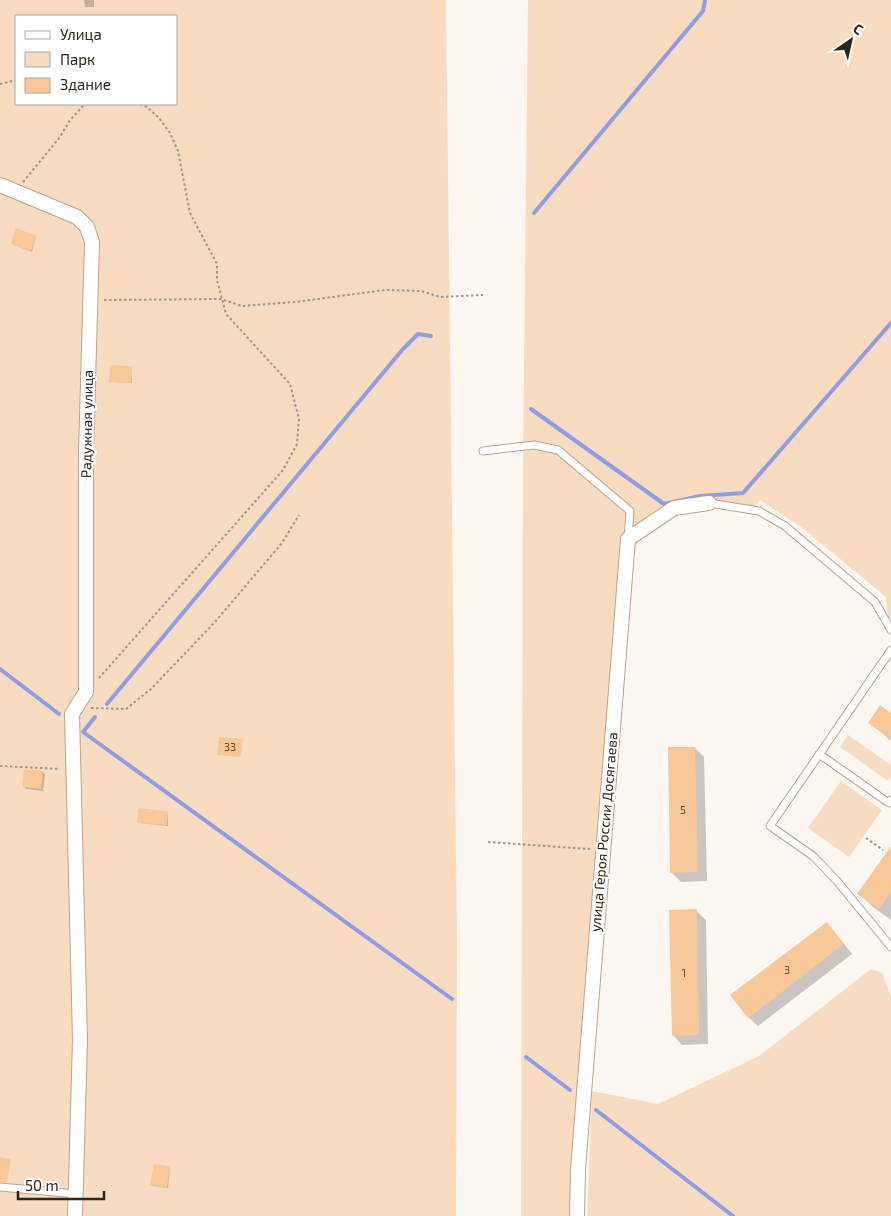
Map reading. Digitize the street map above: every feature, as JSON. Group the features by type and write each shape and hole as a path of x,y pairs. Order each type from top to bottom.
{"street":[{"name":"Радужная улица","path":"0,185 77,217 87,227 92,242 86,452 86,692"},
{"path":"628,539 674,508 709,503"},
{"name":"улица Героя России Досягаева","path":"577,1216 578,1169 628,539"},
{"path":"75,1216 80,1040 72,714 86,692"}],"lane":[{"path":"484,451 534,445 558,450 630,511 628,539"},
{"path":"709,503 759,511 785,526 875,602 891,630"},
{"path":"891,650 770,826 813,856 837,881 891,947"},
{"path":"819,754 889,803 891,800"},
{"path":"0,1187 76,1194"}],"path":[{"path":"0,84 15,80"},
{"path":"14,191 60,137 70,120 84,105"},
{"path":"86,692 283,470 297,444 299,418 290,384 226,314 217,280 217,264 190,213 178,151 170,133 159,118 142,105"},
{"path":"90,299 124,301 161,298 196,301 221,299 242,306 294,302 385,290 421,291 440,297 483,295"},
{"path":"72,714 95,707 126,709 151,689 215,622 282,543 300,515"},
{"path":"0,766 74,770"},
{"path":"866,838 883,850"},
{"path":"488,842 603,850"}],"green space":[{"path":"0,0 446,0 457,941 456,1216 0,1216"},
{"path":"528,0 891,0 891,619 888,617 886,597 805,530 760,500 751,514 707,506 667,517 648,530 632,549 581,1216 521,1216 523,463"},
{"path":"848,735 891,765 891,777 888,781 840,747"},
{"path":"841,781 882,810 849,857 808,828"},
{"path":"871,969 882,973 891,996 891,1216 587,1216 592,1091 658,1104 759,1056"}],"building":[{"path":"16,228 37,236 31,251 11,244"},
{"path":"110,365 132,366 131,383 109,382"},
{"path":"880,705 891,713 891,739 868,723"},
{"path":"219,737 243,739 241,757 217,755"},
{"path":"668,747 695,747 698,872 670,873"},
{"path":"24,769 43,771 41,789 22,787"},
{"path":"138,808 168,811 167,825 137,823"},
{"path":"891,846 891,892 879,909 857,894"},
{"path":"697,909 699,1035 672,1036 669,910"},
{"path":"827,922 844,944 748,1018 730,995"},
{"path":"0,1157 11,1159 7,1182 0,1182"},
{"path":"154,1164 170,1166 167,1188 150,1185"}],"waterway":[{"path":"534,213 703,11 705,0"},
{"path":"531,409 664,504 700,496 743,493 891,323"},
{"path":"107,704 403,349 418,334 431,336"},
{"path":"0,669 59,714"},
{"path":"95,717 83,732 452,999"},
{"path":"526,1057 570,1090"},
{"path":"596,1110 733,1216"}]}
